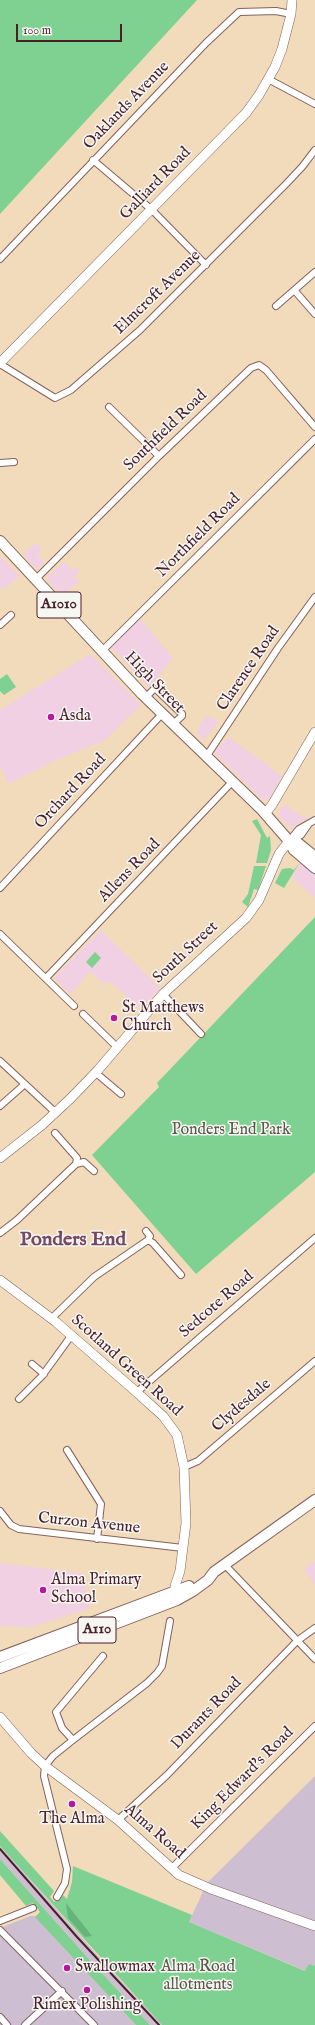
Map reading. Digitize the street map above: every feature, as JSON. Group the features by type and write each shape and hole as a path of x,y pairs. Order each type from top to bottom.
{"main road":[{"name":"High Street","path":"0,541 162,714 266,814 289,841 294,850 315,868"},
{"name":"High Street","path":"289,841 298,843 315,857"},
{"name":"A110","path":"0,1668 177,1600 192,1588 208,1580 214,1572 315,1500"},
{"path":"176,1592 178,1596 192,1588"},
{"name":"A110","path":"0,1657 176,1592"}],"street":[{"name":"Galliard Road","path":"0,364 246,113 268,79 282,50 291,14 292,0"},
{"name":"Oaklands Avenue","path":"0,259 93,160 223,26 239,12 276,11 291,14"},
{"path":"268,79 315,104"},
{"name":"Elmcroft Avenue","path":"0,364 50,396 55,398 63,395 140,330 302,168 315,150"},
{"path":"93,160 152,210 206,264"},
{"path":"276,306 315,272"},
{"path":"294,291 315,314"},
{"name":"Southfield Road","path":"35,580 158,456 251,368 259,365 266,370 315,427"},
{"path":"109,407 158,456"},
{"name":"Northfield Road","path":"102,651 315,439"},
{"path":"0,463 14,462"},
{"name":"Clarence Road","path":"206,757 278,648 315,597"},
{"path":"0,625 11,615"},
{"path":"146,697 154,689 157,690 182,714 182,716 173,724"},
{"name":"Orchard Road","path":"0,888 162,714"},
{"path":"266,814 315,732"},
{"name":"Allens Road","path":"46,978 232,782"},
{"path":"289,841 297,831 315,820"},
{"name":"South Street","path":"0,1158 56,1113 96,1073 163,994 254,909 279,854 289,841"},
{"path":"0,934 74,1006"},
{"path":"163,994 201,1034"},
{"path":"83,1014 118,1048"},
{"path":"0,1061 56,1113"},
{"path":"96,1073 121,1094"},
{"path":"0,1106 25,1084"},
{"path":"55,1133 77,1158 76,1164"},
{"path":"0,1233 17,1220 76,1164 84,1162 94,1171"},
{"path":"51,1319 94,1277 148,1240 150,1236 146,1231"},
{"name":"Sedcote Road","path":"137,1392 315,1238"},
{"path":"148,1240 153,1243 181,1274"},
{"name":"Scotland Green Road","path":"0,1280 51,1319 137,1392 170,1424 177,1434 184,1467 186,1523 180,1571 175,1586 176,1592"},
{"path":"19,1399 44,1374 71,1336"},
{"name":"Clydesdale","path":"184,1467 198,1461 315,1360"},
{"path":"32,1364 44,1374"},
{"path":"67,1450 101,1504 97,1539"},
{"name":"Curzon Avenue","path":"0,1511 7,1522 15,1528 97,1539 183,1548"},
{"path":"225,1565 315,1659"},
{"path":"180,1571 182,1578 192,1588"},
{"path":"57,1897 65,1883 67,1869 44,1776 45,1766 53,1756 147,1683 157,1673 162,1666 170,1621"},
{"name":"Durants Road","path":"118,1820 172,1769 297,1641 315,1628"},
{"path":"73,1740 62,1728 56,1712 103,1656"},
{"name":"Alma Road","path":"0,1717 31,1753 45,1766 118,1820 179,1875 212,1889 315,1926"},
{"name":"King Edward's Road","path":"172,1868 315,1726"},
{"path":"0,1922 33,1908"},
{"path":"0,1930 94,2025"},
{"path":"25,2025 62,1991"},
{"path":"0,2017 7,2025"}],"shaded area":[{"path":"35,543 42,550 37,555 45,562 37,570 23,554"},
{"path":"0,556 20,576 3,590 0,588"},
{"path":"64,561 73,570 76,567 80,571 74,577 79,582 62,596 46,579"},
{"path":"140,618 173,658 149,688 111,647"},
{"path":"90,654 141,705 104,741 56,760 9,784 0,766 0,710"},
{"path":"207,715 219,721 204,740 196,732"},
{"path":"229,737 282,776 269,799 263,800 213,752"},
{"path":"284,804 300,815 308,818 290,828 280,818 279,814"},
{"path":"301,862 315,874 315,898 292,877"},
{"path":"101,930 160,988 141,1008 109,981 105,985 90,972 70,994 54,978"},
{"path":"315,1561 315,1585 304,1569"},
{"name":"Alma Primary School","path":"0,1563 83,1573 90,1608 32,1627 0,1626"},
{"path":"315,1776 315,1966 306,1971 189,1922 207,1883"},
{"path":"0,1846 162,2025 150,2025 87,1957 0,1859"},
{"path":"30,1916 35,1916 136,2025 0,2025 0,1928"}],"green space":[{"path":"0,0 197,0 0,214"},
{"path":"7,674 16,687 4,695 0,691 0,679"},
{"path":"257,819 267,838 270,836 271,850 267,863 256,863 261,835 252,821"},
{"path":"300,862 284,888 275,883 282,869 290,868 294,870"},
{"path":"254,866 266,866 258,890 254,889 248,907 242,902 248,894"},
{"name":"Ponders End Park","path":"315,917 315,1172 196,1274 92,1155 159,1087 157,1083"},
{"path":"95,952 101,958 92,968 86,962"},
{"name":"Alma Road allotments","path":"0,1831 54,1891 50,1897 54,1902 63,1895 67,1899 72,1882 73,1866 192,1915 189,1922 305,1971 309,1964 315,1966 315,2025 162,2025 0,1846"},
{"path":"0,1859 150,2025 136,2025 35,1917 40,1912 33,1903 26,1906 0,1875"},
{"path":"66,1903 92,1936 85,1937 68,1918"}],"railway":[{"path":"0,1849 77,1937 159,2025"}],"place":[{"name":"Asda","path":"51,717"},
{"name":"St Matthews Church","path":"114,1018"},
{"name":"Alma Primary School","path":"43,1590"},
{"name":"The Alma","path":"72,1804"},
{"name":"Swallowmax","path":"67,1968"},
{"name":"Rimex Polishing","path":"87,1990"}],"district":[{"name":"Ponders End","path":"73,1241"}]}
